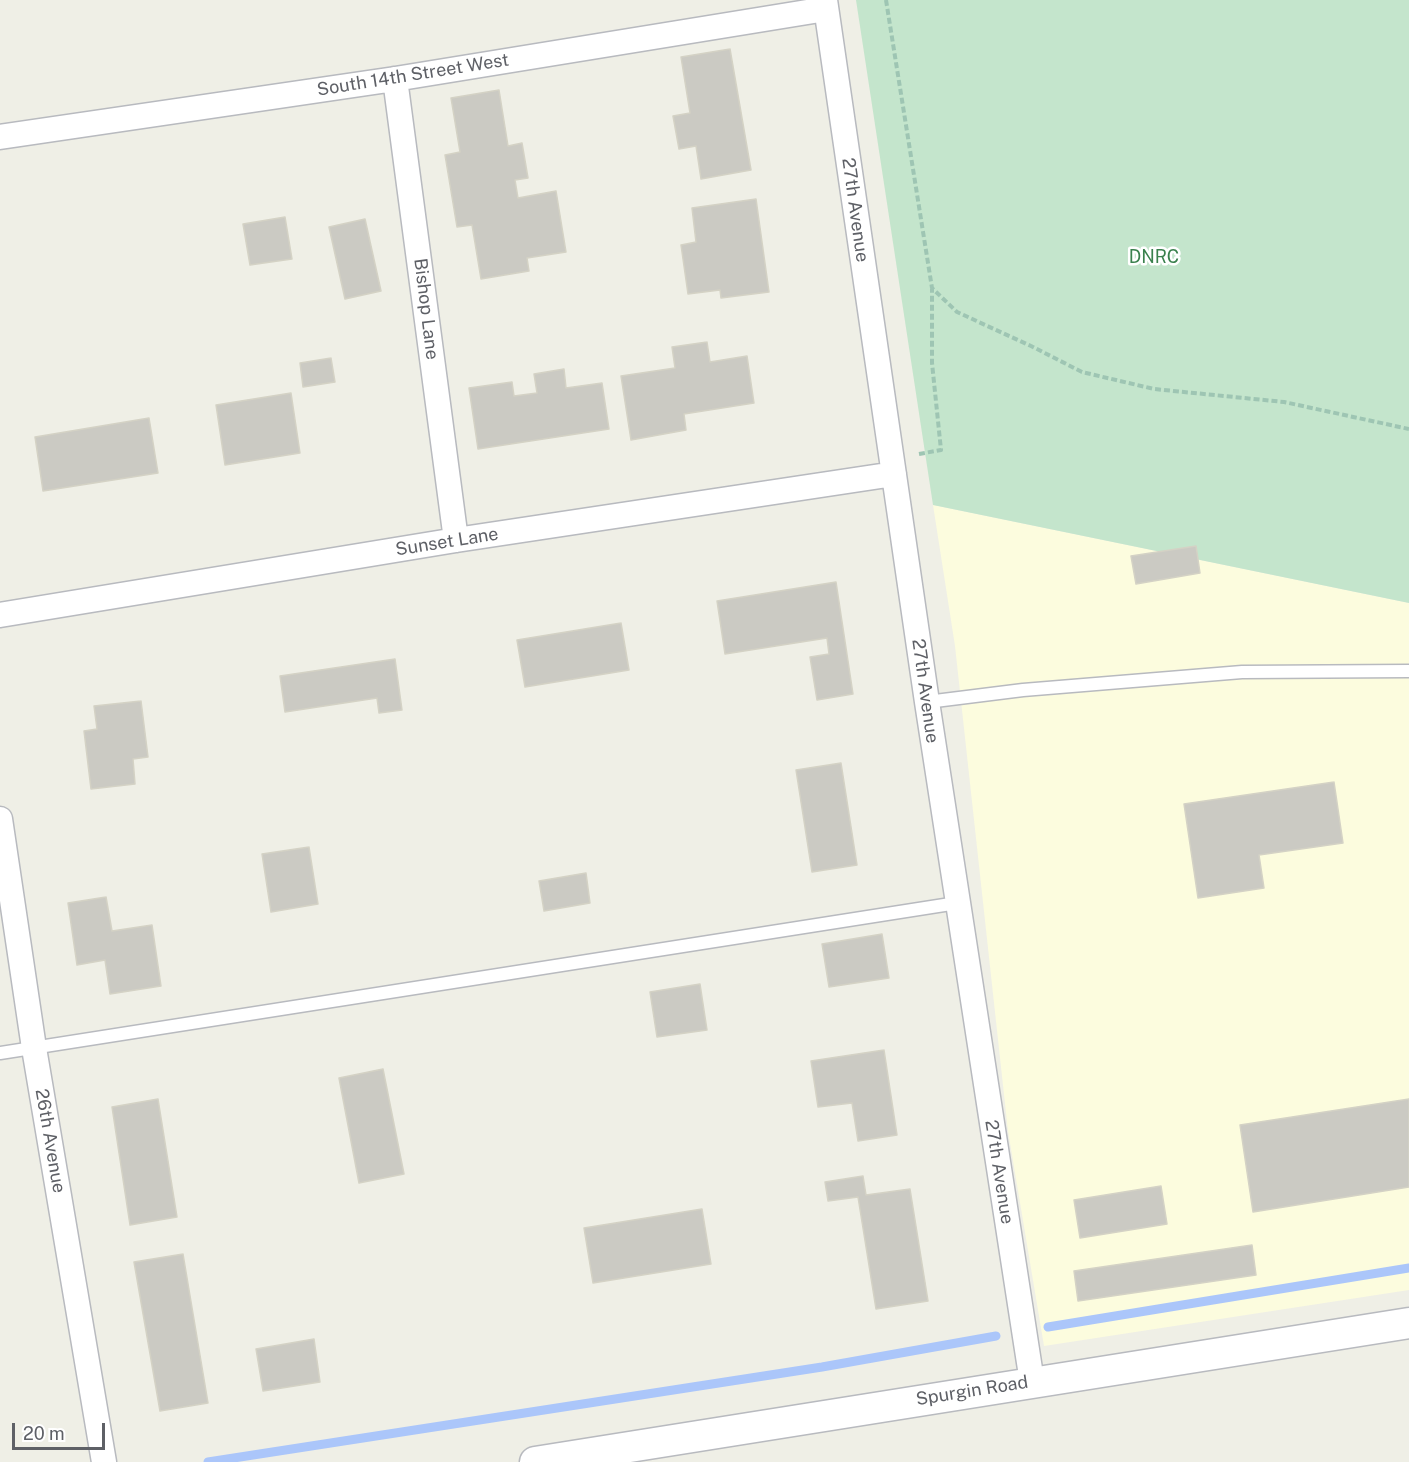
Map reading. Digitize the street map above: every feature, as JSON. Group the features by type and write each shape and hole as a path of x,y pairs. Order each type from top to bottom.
{"street":[{"name":"South 14th Street West","path":"0,137 395,79 825,4"},
{"name":"27th Avenue","path":"825,4 957,903 1032,1382"},
{"name":"Bishop Lane","path":"395,79 456,540"},
{"name":"Sunset Lane","path":"0,615 893,467"},
{"name":"26th Avenue","path":"0,819 34,1048 104,1462"},
{"name":"Spurgin Road","path":"535,1462 1409,1323"}],"lane":[{"path":"927,702 1023,690 1242,672 1409,671"},
{"path":"0,1053 957,903"}],"path":[{"path":"886,0 932,288 932,363 941,450 893,467"},
{"path":"932,288 957,312 1082,372 1154,389 1284,402 1409,429"}],"shaded area":[{"path":"933,505 1409,603 1409,1290 1044,1346 1008,1131 955,646"}],"green space":[{"name":"DNRC","path":"856,0 1409,0 1409,603 933,505"}],"building":[{"path":"730,49 751,170 701,179 696,146 679,149 673,116 690,113 681,57"},
{"path":"499,90 508,146 522,143 528,178 515,180 518,198 556,191 566,252 527,258 529,271 481,279 472,225 457,227 445,155 460,152 451,98"},
{"path":"756,199 769,292 721,298 720,290 688,294 681,245 696,242 692,208"},
{"path":"285,217 292,259 250,265 243,224"},
{"path":"365,219 381,291 345,299 329,227"},
{"path":"707,342 710,362 747,356 754,403 684,414 686,430 631,440 621,376 675,368 672,347"},
{"path":"331,358 335,382 303,387 300,363"},
{"path":"564,369 566,388 602,383 609,429 478,449 469,388 512,382 514,396 537,393 534,374"},
{"path":"291,393 300,453 225,465 216,405"},
{"path":"149,418 158,473 43,491 35,437"},
{"path":"1196,546 1200,573 1136,584 1131,556"},
{"path":"836,582 853,694 817,700 810,657 829,654 827,638 725,654 717,601"},
{"path":"621,623 629,670 525,687 517,640"},
{"path":"395,659 402,710 379,713 377,698 285,712 280,676"},
{"path":"141,701 148,757 133,759 135,784 91,789 84,731 97,729 94,706"},
{"path":"841,763 857,865 812,872 796,770"},
{"path":"1334,782 1343,843 1259,855 1264,888 1198,898 1184,804"},
{"path":"309,847 318,904 271,912 262,854"},
{"path":"586,873 590,903 544,911 539,881"},
{"path":"106,897 112,931 152,925 161,986 110,994 105,960 77,965 68,903"},
{"path":"882,934 889,978 829,987 822,944"},
{"path":"700,984 707,1030 657,1037 650,992"},
{"path":"884,1050 897,1135 858,1141 852,1103 818,1107 811,1061"},
{"path":"383,1069 404,1174 359,1183 339,1078"},
{"path":"158,1099 177,1217 130,1225 112,1107"},
{"path":"1409,1099 1409,1187 1253,1212 1240,1125"},
{"path":"863,1176 866,1195 910,1189 928,1301 876,1309 858,1197 828,1201 825,1182"},
{"path":"1161,1186 1167,1224 1080,1238 1074,1200"},
{"path":"702,1209 711,1264 593,1283 584,1228"},
{"path":"1252,1245 1256,1275 1078,1301 1074,1271"},
{"path":"183,1254 208,1403 160,1411 134,1262"},
{"path":"314,1339 320,1382 263,1391 256,1349"}],"waterway":[{"path":"1048,1327 1409,1268"},
{"path":"208,1462 822,1367 996,1336"}]}
